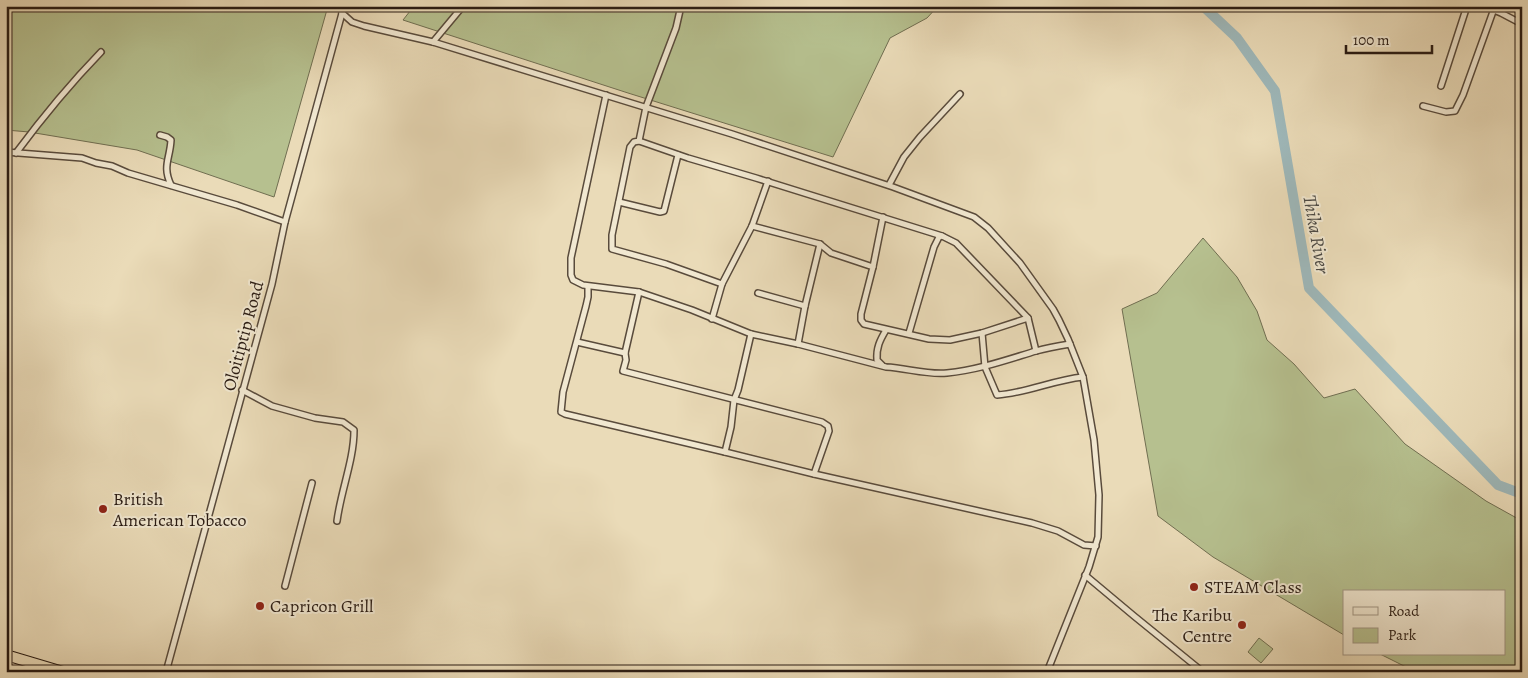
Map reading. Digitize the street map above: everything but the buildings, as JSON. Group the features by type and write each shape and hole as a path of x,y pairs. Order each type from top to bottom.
{"highway":[{"path":"6,655 63,672"}],"street":[{"name":"Oloitiptip Road","path":"166,672 272,284 285,222 344,6"},
{"path":"433,42 463,6"},
{"path":"639,141 646,107 676,28 681,6"},
{"path":"1441,86 1467,6"},
{"path":"1484,6 1494,8 1522,24"},
{"path":"1423,106 1446,112 1456,111 1494,8"},
{"path":"342,13 352,22 364,26 433,42 646,107 889,185 974,217 988,228 1020,263 1053,309 1083,377 1094,440 1099,495 1099,525 1096,546 1047,672"},
{"path":"16,153 74,80 101,52"},
{"path":"889,185 904,158 920,137 960,94"},
{"path":"606,95 571,264 573,280 588,287 638,292 692,310 751,334 886,367 945,373 985,367 1036,351 1070,344"},
{"path":"160,135 171,140 166,172 171,185"},
{"path":"722,284 666,264 612,249 612,236 630,147 634,142 639,141 883,217 942,236 956,243 1028,318 1036,351"},
{"path":"6,152 82,158 237,205 285,222"},
{"path":"619,202 660,212 664,211 678,154"},
{"path":"712,319 722,284 752,226 768,181"},
{"path":"883,217 861,314 861,320 864,324 929,339 950,340 982,333 1028,318"},
{"path":"752,226 820,244 831,253 872,267"},
{"path":"909,334 934,247 939,237 942,236"},
{"path":"798,344 820,244"},
{"path":"588,287 588,297 563,392 560,412 814,474 1032,523 1058,531 1084,545 1096,546"},
{"path":"638,292 625,353 626,360 623,372 822,422 828,426 829,431 814,474"},
{"path":"758,293 805,306"},
{"path":"886,330 881,338 877,354 877,360 886,367"},
{"path":"982,333 985,367 997,395 1016,393 1058,381 1083,377"},
{"path":"725,452 731,427 734,400 751,334"},
{"path":"577,342 625,353"},
{"path":"242,390 272,406 315,418 343,422 354,430 354,442 338,508 337,521"},
{"path":"285,586 312,483"},
{"path":"1085,575 1203,672"}],"green space":[{"path":"6,6 328,6 274,197 137,150 6,130"},
{"path":"414,6 938,6 927,18 890,38 833,157 403,20"},
{"path":"1203,238 1237,277 1257,311 1267,340 1294,364 1324,398 1355,389 1405,444 1486,501 1522,521 1522,672 1416,672 1384,656 1506,656 1506,590 1343,590 1343,634 1213,557 1158,516 1122,309 1157,293"},
{"path":"1259,638 1273,649 1261,663 1248,652"}],"waterway":[{"name":"Thika River","path":"1203,6 1237,38 1275,91 1309,288 1498,485 1522,494"}],"place":[{"name":"British American Tobacco","path":"103,509"},
{"name":"STEAM Class","path":"1194,587"},
{"name":"Capricon Grill","path":"260,606"},
{"name":"The Karibu Centre","path":"1242,625"}]}
